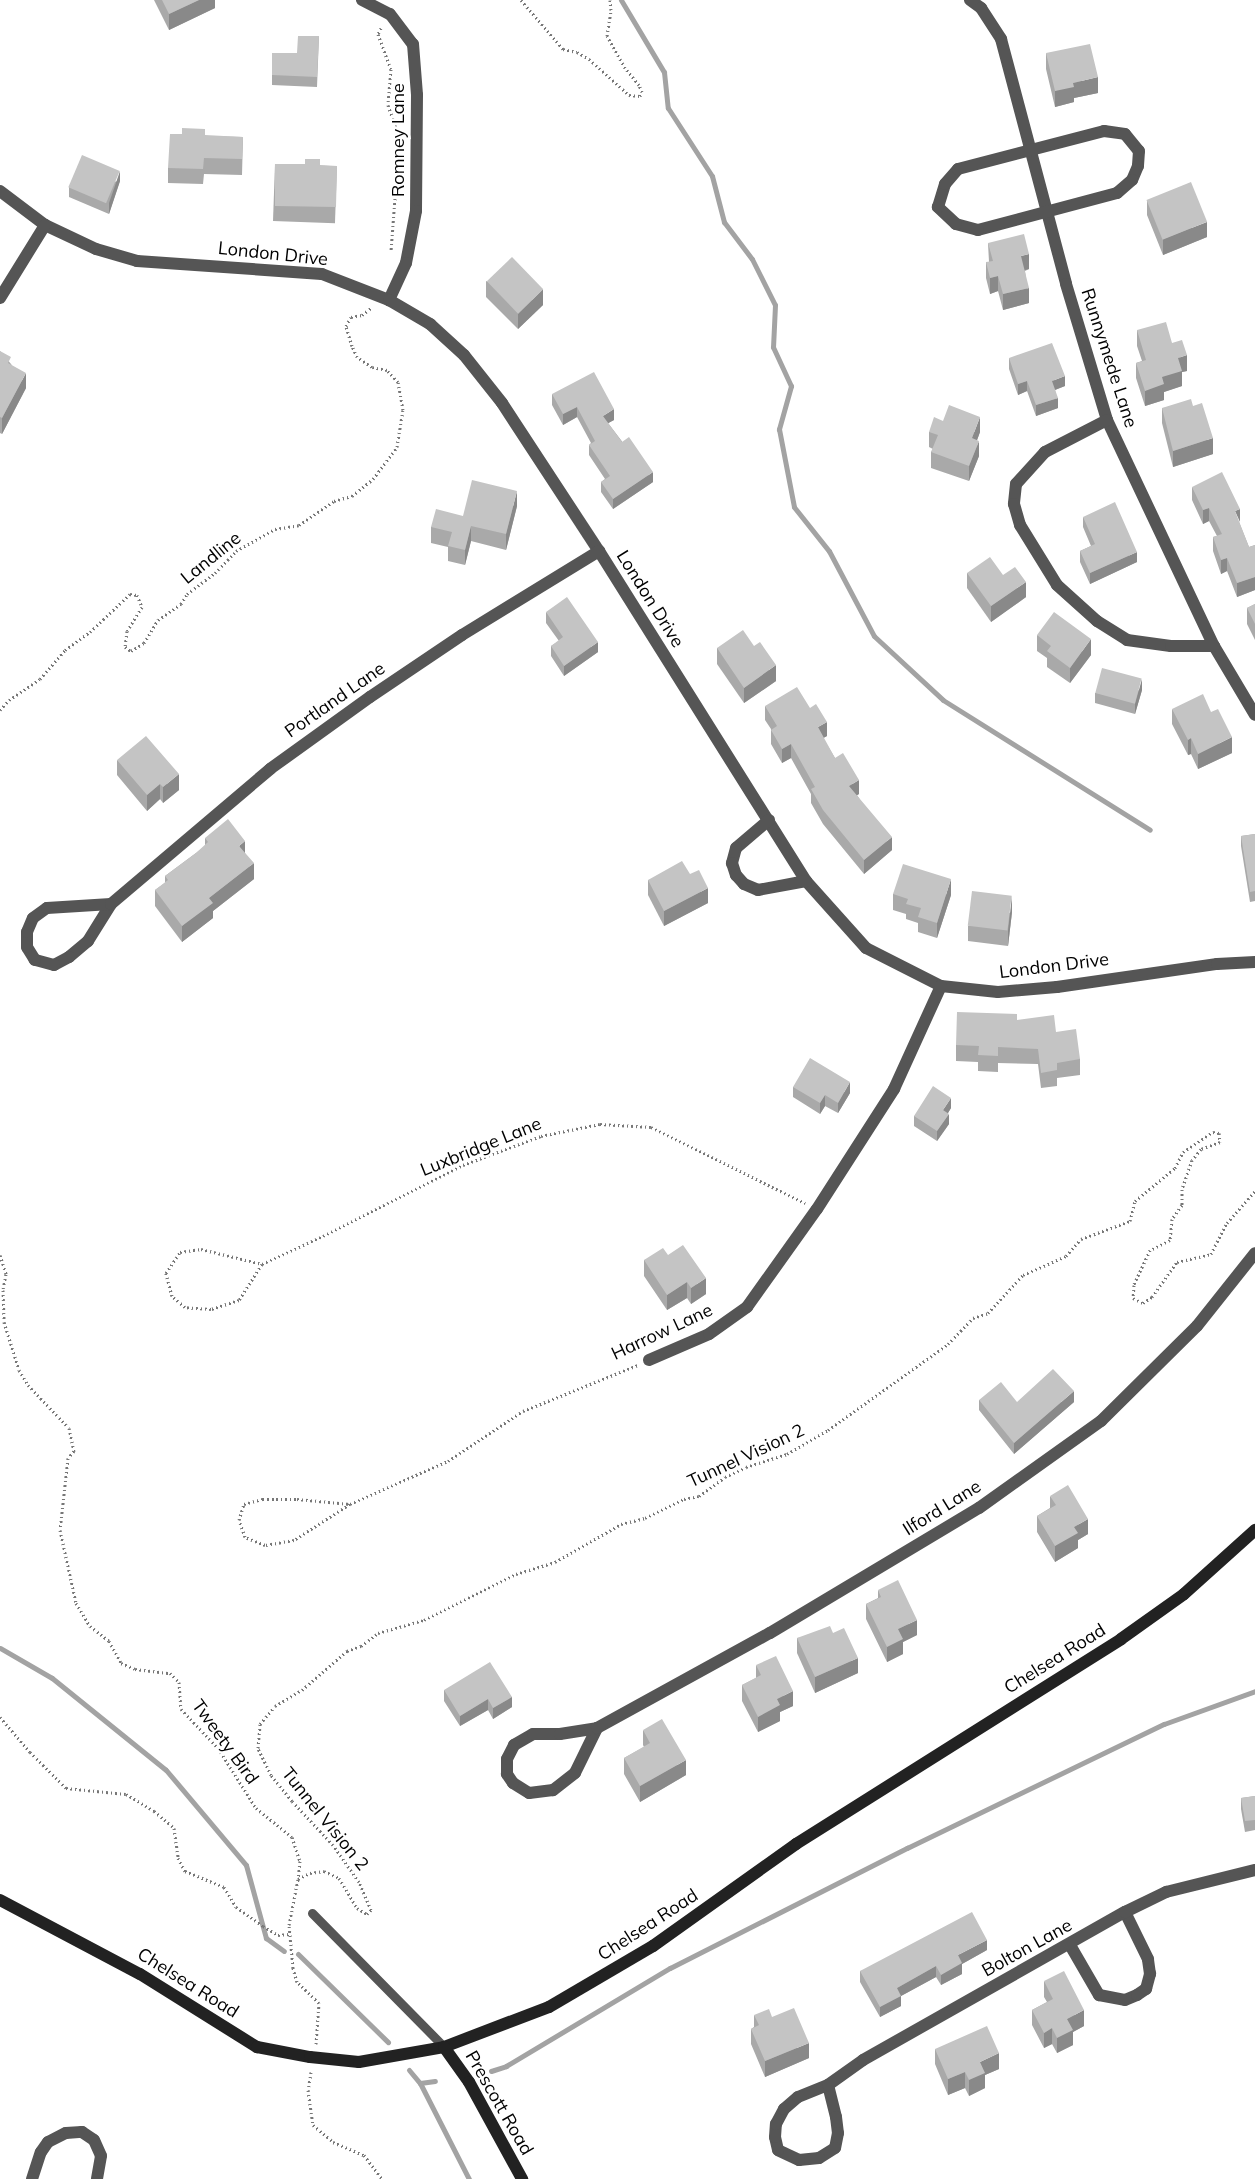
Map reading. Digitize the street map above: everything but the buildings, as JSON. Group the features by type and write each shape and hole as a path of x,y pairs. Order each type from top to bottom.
{"street":[{"name":"Romney Lane","path":"363,0 390,14 413,44 417,95 416,211 406,263 389,300"},
{"name":"Runnymede Lane","path":"970,0 981,8 1001,39 1066,284 1107,420 1214,646 1255,715"},
{"path":"1104,131 1125,135 1139,151 1138,166 1132,180 1117,193 978,230 956,224 938,207 945,184 958,169 1032,150 1104,131"},
{"name":"London Drive","path":"0,191 45,225 96,249 137,261 322,274 389,300 430,324 464,355 502,403 599,551 806,881 866,948 941,986 998,992 1057,987 1207,965 1255,962"},
{"path":"0,298 45,225"},
{"path":"1107,420 1045,452 1016,484 1014,504 1020,525 1057,585 1097,621 1127,640 1171,646 1214,646"},
{"name":"Portland Lane","path":"111,904 47,908 33,918 27,932 27,947 34,960 54,965 69,957 88,941 111,904 270,769 361,703 462,635 599,551"},
{"path":"769,820 736,848 732,863 736,875 744,884 758,890 806,881"},
{"name":"Harrow Lane","path":"649,1360 709,1334 747,1307 817,1209 894,1089 941,986"},
{"name":"Ilford Lane","path":"597,1728 575,1773 553,1790 529,1793 513,1784 507,1774 507,1759 514,1745 533,1734 560,1734 597,1728 770,1633 979,1508 1101,1421 1197,1326 1255,1253"},
{"name":"Chelsea Road","path":"0,1900 140,1974 257,2047 310,2057 359,2062 444,2047 549,2007 653,1946 796,1844 1121,1639 1184,1594 1255,1530"},
{"name":"Bolton Lane","path":"828,2085 838,2133 835,2148 819,2158 799,2160 778,2150 775,2137 776,2124 784,2109 798,2097 828,2085 863,2060 1125,1912 1166,1892 1255,1869"},
{"path":"1070,1945 1099,1995 1125,2000 1137,1995 1146,1989 1150,1974 1148,1959 1125,1912"},
{"name":"Prescott Road","path":"444,2047 469,2082 522,2179"},
{"path":"32,2179 41,2152 48,2142 66,2133 82,2132 94,2140 101,2156 97,2179"}],"lane":[{"path":"312,1913 444,2047"}],"path":[{"path":"521,0 563,49 577,52 589,59 629,95 640,96 642,92 639,85 625,68 607,36 611,10 610,0"},
{"path":"385,21 378,34 391,69 388,105 395,125 398,158 391,261"},
{"name":"Landline","path":"0,710 9,700 40,679 65,650 90,632 130,594 137,595 142,607 127,630 125,647 131,651 144,643 158,621 181,604 187,594 215,573 236,551 274,529 299,525 334,501 352,496 373,479 397,447 403,410 398,382 387,370 372,367 357,357 346,326 351,317 369,311 375,303"},
{"name":"Luxbridge Lane","path":"262,1264 464,1165 541,1136 600,1124 651,1127 817,1209"},
{"name":"Tunnel Vision 2","path":"298,1879 310,1873 324,1871 339,1878 357,1908 367,1914 371,1910 358,1882 333,1845 292,1801 272,1775 258,1748 260,1724 276,1706 302,1690 347,1652 361,1646 378,1633 424,1620 516,1574 555,1562 621,1524 645,1518 684,1499 699,1497 725,1477 746,1467 787,1454 828,1430 948,1344 973,1318 988,1313 1023,1275 1066,1256 1081,1239 1130,1221 1136,1201 1175,1168 1183,1152 1213,1132 1220,1133 1220,1143 1201,1149 1192,1161 1182,1189 1182,1205 1172,1219 1170,1240 1150,1250 1134,1285 1133,1298 1143,1303 1152,1297 1178,1262 1211,1254 1227,1223 1255,1191"},
{"path":"201,1249 262,1264 239,1300 211,1309 185,1307 172,1296 166,1273 180,1252 201,1249"},
{"name":"Tweety Bird","path":"0,1255 6,1274 3,1290 4,1322 19,1370 28,1385 69,1428 74,1451 68,1458 60,1530 76,1603 90,1626 109,1641 121,1663 135,1670 170,1673 179,1682 181,1709 218,1748 256,1808 292,1837 300,1860 298,1879"},
{"name":"Harrow Lane","path":"350,1504 297,1498 263,1498 244,1504 239,1520 245,1537 264,1545 294,1540 350,1504 448,1461 523,1411 649,1360"},
{"path":"0,1717 59,1783 73,1790 126,1794 154,1811 174,1828 178,1858 185,1870 224,1887 236,1907 270,1931 278,1935 290,1934"},
{"path":"298,1879 290,1934 297,1982 319,2003 316,2044"},
{"path":"310,2072 308,2090 313,2125 333,2142 364,2155 382,2179"}],"waterway":[{"path":"621,0 664,72 668,108 712,176 724,222 752,259 775,305 773,347 791,386 779,429 794,507 829,551 874,636 943,700 1150,830"},
{"path":"0,1648 52,1678 166,1770 246,1865 266,1938 284,1951"},
{"path":"491,2071 506,2066 670,1968 907,1848 1164,1724 1255,1691"},
{"path":"298,1954 388,2042"},
{"path":"409,2070 420,2083 469,2179"},
{"path":"420,2083 435,2081"}]}
